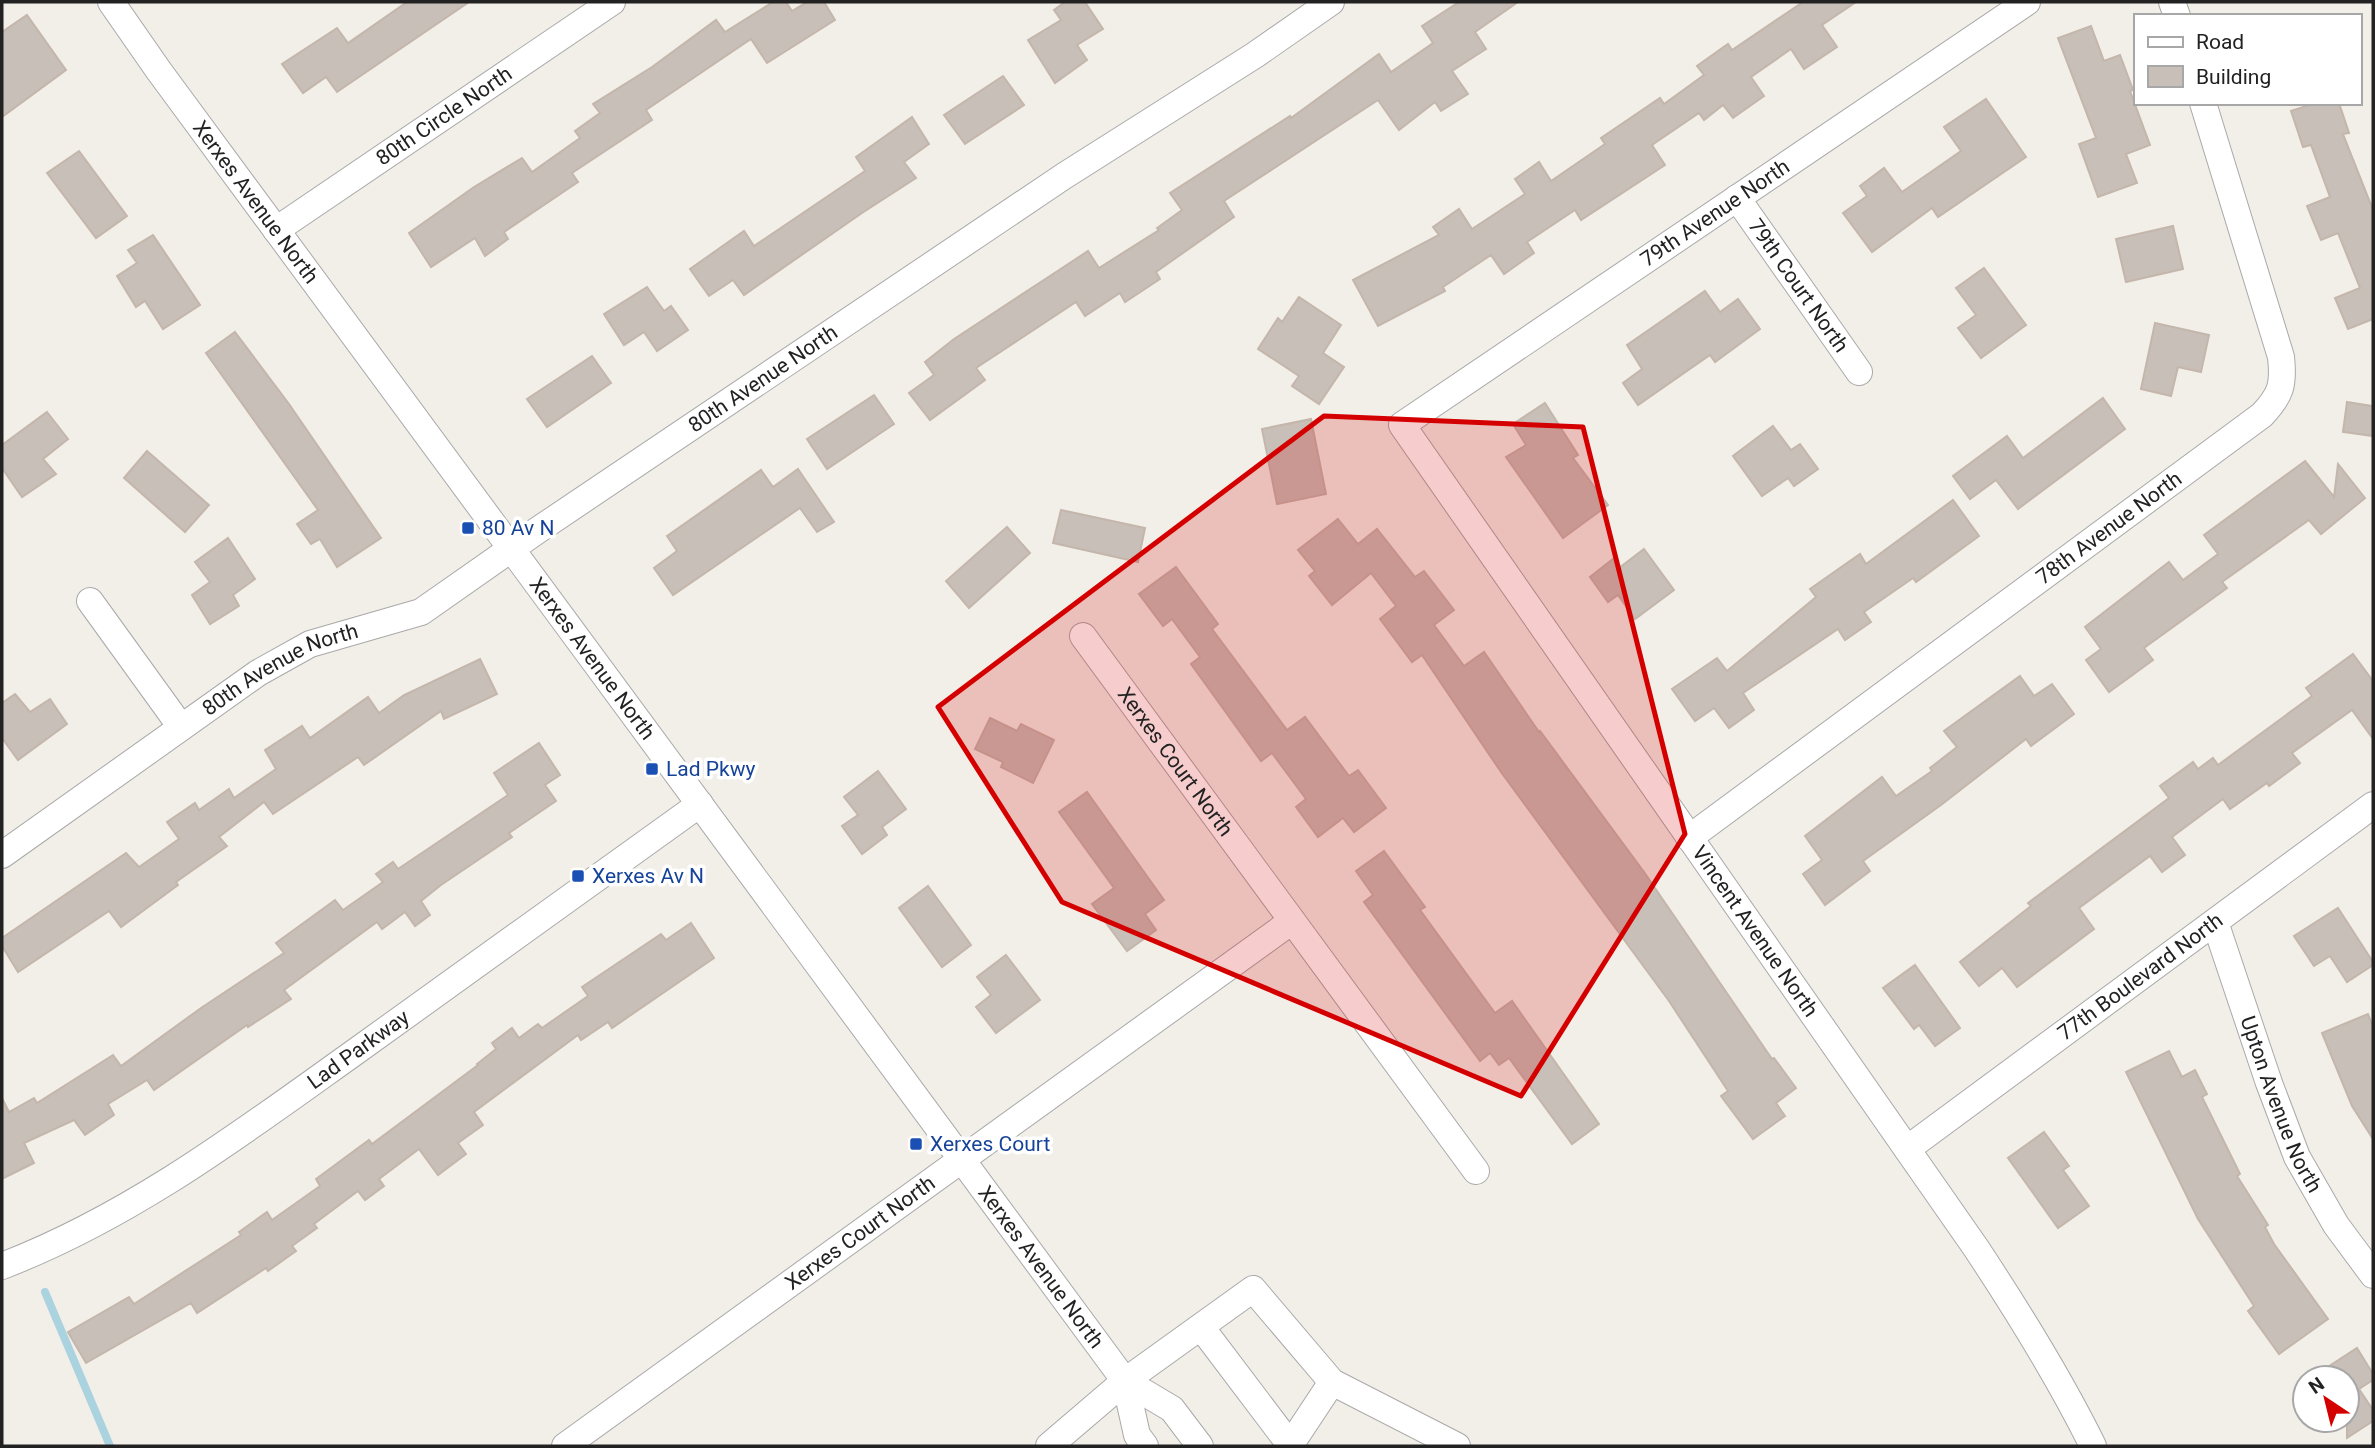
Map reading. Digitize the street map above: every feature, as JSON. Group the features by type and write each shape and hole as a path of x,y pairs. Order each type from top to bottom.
{"street":[{"name":"Xerxes Avenue North","path":"111,2 276,230 1125,1381 1172,1409 1200,1446"},
{"name":"80th Circle North","path":"276,230 612,2"},
{"name":"80th Avenue North","path":"2,855 258,673 310,644 421,612 1064,176 1255,55 1331,2"},
{"name":"79th Avenue North","path":"1402,425 2027,2"},
{"name":"78th Avenue North","path":"1689,838 2251,424 2277,399 2283,378 2280,357 2204,105"},
{"name":"79th Court North","path":"1737,198 1859,372"},
{"name":"Vincent Avenue North","path":"1402,425 2025,1322 2069,1397 2093,1446"},
{"name":"80th Avenue North","path":"90,601 181,727"},
{"name":"Xerxes Court North","path":"1083,636 1476,1171"},
{"name":"Lad Parkway","path":"2,1266 42,1250 135,1202 224,1146 699,804"},
{"name":"77th Boulevard North","path":"1907,1150 2373,805"},
{"name":"Xerxes Court North","path":"565,1446 1292,921"},
{"name":"Upton Avenue North","path":"2215,922 2297,1157 2336,1225 2373,1275"},
{"path":"1049,1446 1125,1381 1253,1289 1332,1382 1457,1446"},
{"path":"1201,1327 1291,1445 1332,1382"},
{"name":"Xerxes Avenue North","path":"1125,1381 1137,1435 1145,1446"}],"highlighted area":[{"path":"1324,416 1583,427 1685,834 1521,1096 1062,902 938,707"}],"building":[{"path":"407,2 469,2 337,92 326,77 303,93 282,64 337,28 348,43"},
{"path":"773,2 786,2 792,11 807,2 824,2 835,20 767,63 751,39 646,110 652,120 572,173 578,182 504,232 508,239 485,256 475,238 431,267 409,233 474,187 522,158 532,172 580,138 575,131 600,113 593,104 652,67 716,20 725,32"},
{"path":"1065,2 1085,2 1103,29 1077,45 1087,60 1055,83 1028,40 1061,20 1054,10"},
{"path":"1459,2 1518,2 1475,32 1486,49 1452,71 1468,94 1441,111 1435,102 1399,130 1378,100 1224,201 1234,217 1156,272 1160,279 1125,302 1120,293 1085,316 1076,302 976,368 985,380 930,420 909,393 934,375 925,362 954,339 1088,251 1099,268 1159,230 1157,228 1182,210 1170,193 1290,116 1291,118 1379,54 1391,72 1433,43 1422,26"},
{"path":"1803,2 1856,2 1822,25 1837,47 1804,69 1791,49 1751,77 1764,96 1733,118 1723,105 1704,120 1699,113 1652,145 1665,165 1581,220 1575,210 1527,242 1534,253 1504,274 1491,255 1443,287 1445,291 1378,326 1353,280 1439,235 1433,227 1459,209 1472,229 1525,194 1515,179 1539,162 1551,181 1605,144 1601,138 1660,98 1664,104 1704,75 1697,66 1728,44 1732,50"},
{"path":"27,15 66,70 2,117 2,32"},
{"path":"2091,26 2104,61 2120,55 2133,90 2130,91 2134,105 2150,145 2126,154 2137,183 2098,197 2079,144 2096,138 2058,38"},
{"path":"1003,76 1024,105 965,144 944,115"},
{"path":"1986,99 2026,157 1938,217 1932,208 1872,252 1843,213 1867,196 1860,186 1884,168 1902,192 1961,151 1944,127"},
{"path":"2310,105 2340,105 2349,133 2343,134 2373,210 2373,319 2348,329 2335,298 2360,288 2338,233 2321,240 2307,206 2330,197 2311,145 2303,147 2291,111"},
{"path":"912,117 929,144 904,162 916,178 744,295 733,280 709,296 690,269 744,231 754,246 865,171 856,157"},
{"path":"79,151 127,216 96,238 47,173"},
{"path":"2173,226 2183,269 2126,282 2116,239"},
{"path":"153,235 200,305 163,329 145,301 136,307 117,276 137,263 128,250"},
{"path":"1984,268 2026,325 1981,358 1958,328 1976,315 1956,288"},
{"path":"647,287 664,311 671,306 688,330 657,351 644,332 624,345 604,314"},
{"path":"1705,291 1720,312 1738,299 1760,329 1715,362 1710,355 1638,405 1623,383 1642,369 1627,345"},
{"path":"1299,297 1341,325 1323,353 1344,367 1319,404 1292,386 1299,376 1258,349 1278,318 1282,322"},
{"path":"2155,323 2209,335 2201,372 2178,367 2171,396 2141,389"},
{"path":"235,332 289,404 381,538 337,567 320,539 311,544 297,524 318,510 206,353"},
{"path":"592,356 611,383 547,427 527,399"},
{"path":"874,395 894,424 827,469 807,439"},
{"path":"2103,398 2125,429 2018,509 1996,480 1970,499 1953,476 2007,436 2023,458"},
{"path":"2347,402 2373,406 2373,436 2343,432"},
{"path":"1545,403 1578,455 1573,458 1608,505 1563,538 1506,457 1526,445 1513,424"},
{"path":"47,412 68,439 43,459 56,474 22,497 2,468 2,445"},
{"path":"1311,419 1326,494 1277,504 1262,429"},
{"path":"1773,426 1791,450 1800,444 1818,469 1794,486 1788,478 1762,496 1733,456"},
{"path":"147,451 209,505 185,532 124,478"},
{"path":"2305,461 2334,497 2338,464 2365,498 2321,534 2309,520 2222,582 2227,588 2144,648 2153,660 2109,692 2086,660 2101,649 2085,627 2169,562 2183,580 2218,554 2204,535"},
{"path":"798,469 834,522 817,532 800,508 673,595 654,568 677,551 667,536 761,470 773,487"},
{"path":"1953,500 1979,536 1916,582 1913,578 1864,612 1871,622 1845,640 1838,629 1743,693 1754,710 1729,728 1714,708 1695,721 1672,689 1717,658 1727,671 1816,597 1810,589 1860,554 1866,564"},
{"path":"1061,510 1145,528 1138,562 1053,543"},
{"path":"1338,519 1358,544 1377,529 1415,577 1424,571 1454,610 1434,625 1464,666 1484,652 1539,732 1644,872 1772,1059 1774,1058 1796,1088 1776,1103 1785,1116 1753,1139 1721,1096 1728,1091 1669,1001 1501,772 1422,655 1412,662 1380,619 1396,606 1371,573 1332,605 1309,576 1315,571 1298,550"},
{"path":"1007,527 1030,553 969,608 946,581"},
{"path":"228,538 255,579 233,595 239,606 210,624 192,595 210,582 195,562"},
{"path":"1644,549 1674,590 1635,619 1618,595 1608,602 1590,577 1613,559 1619,568"},
{"path":"1176,567 1218,624 1212,629 1287,730 1305,717 1349,776 1358,770 1386,808 1354,832 1343,818 1318,837 1296,807 1306,799 1272,753 1261,761 1191,664 1200,657 1172,619 1163,626 1139,594"},
{"path":"2353,654 2373,681 2373,739 2352,710 2292,753 2300,763 2269,786 2267,783 2230,809 2223,799 2172,837 2185,855 2162,872 2150,856 2079,908 2094,929 2017,987 2002,968 1979,986 1960,962 2031,906 2028,903 2169,798 2160,786 2193,762 2198,769 2213,758 2218,765 2312,696 2306,688"},
{"path":"480,659 497,694 444,719 441,711 364,765 358,757 273,814 264,802 219,837 227,846 176,882 178,885 121,927 109,911 18,972 2,946 2,938 126,853 139,867 179,839 167,822 195,803 199,810 229,789 234,798 276,769 265,750 302,726 310,738 368,697 379,713 404,695"},
{"path":"2020,676 2034,696 2052,684 2074,714 2031,746 2026,739 1863,861 1870,871 1825,905 1803,874 1822,860 1805,836 1882,777 1896,796 1932,771 1930,768 1957,747 1944,731"},
{"path":"15,694 30,712 50,699 67,724 18,760 2,738 2,703"},
{"path":"990,718 1017,731 1021,724 1054,740 1033,783 1001,767 1003,762 975,749"},
{"path":"539,743 560,775 545,785 556,801 509,833 512,837 421,901 430,915 415,926 405,912 382,929 377,922 284,990 291,999 248,1027 247,1025 154,1090 147,1080 108,1104 114,1115 85,1135 74,1120 24,1143 34,1163 2,1179 2,1098 9,1112 34,1098 37,1103 113,1055 121,1066 284,953 276,943 335,900 343,910 383,882 376,874 393,862 398,869 508,795 494,773"},
{"path":"878,771 906,809 882,827 887,835 862,854 842,826 858,815 844,797"},
{"path":"1087,792 1164,900 1145,914 1156,930 1127,951 1092,904 1114,888 1059,812"},
{"path":"1384,851 1425,907 1420,910 1495,1013 1512,1001 1599,1124 1572,1144 1509,1058 1499,1065 1490,1053 1480,1061 1364,902 1373,895 1356,871"},
{"path":"928,886 971,945 942,967 899,908"},
{"path":"2338,908 2373,962 2373,965 2347,982 2330,956 2314,966 2294,936"},
{"path":"691,923 714,958 612,1028 608,1022 581,1040 578,1035 474,1112 483,1125 458,1143 466,1154 438,1175 419,1149 379,1179 384,1186 365,1200 358,1191 314,1224 317,1228 292,1246 296,1251 268,1271 266,1268 197,1313 191,1303 86,1363 68,1332 129,1297 134,1304 241,1235 239,1232 267,1212 272,1220 320,1186 316,1179 369,1140 372,1144 478,1065 496,1049 492,1043 512,1028 519,1038 538,1024 542,1028 588,996 582,987 661,934 666,940"},
{"path":"1006,955 1040,1000 996,1033 976,1007 991,995 977,977"},
{"path":"1915,965 1960,1028 1935,1046 1919,1025 1914,1029 1883,988"},
{"path":"2368,1014 2373,1027 2373,1139 2352,1106 2322,1033"},
{"path":"2169,1051 2182,1077 2195,1070 2207,1094 2202,1097 2240,1174 2237,1176 2268,1225 2265,1227 2274,1244 2328,1319 2279,1354 2248,1311 2254,1306 2198,1219 2126,1072"},
{"path":"2044,1132 2069,1166 2063,1170 2089,1206 2058,1228 2008,1158"},
{"path":"2357,1348 2373,1374 2373,1380 2361,1388 2361,1364 2332,1364"},
{"path":"2361,1392 2373,1410 2373,1421 2361,1429"}],"waterway":[{"path":"45,1292 110,1446"}],"place":[{"name":"80 Av N","path":"468,528"},
{"name":"Lad Pkwy","path":"652,769"},
{"name":"Xerxes Av N","path":"578,876"},
{"name":"Xerxes Court","path":"916,1144"}]}
